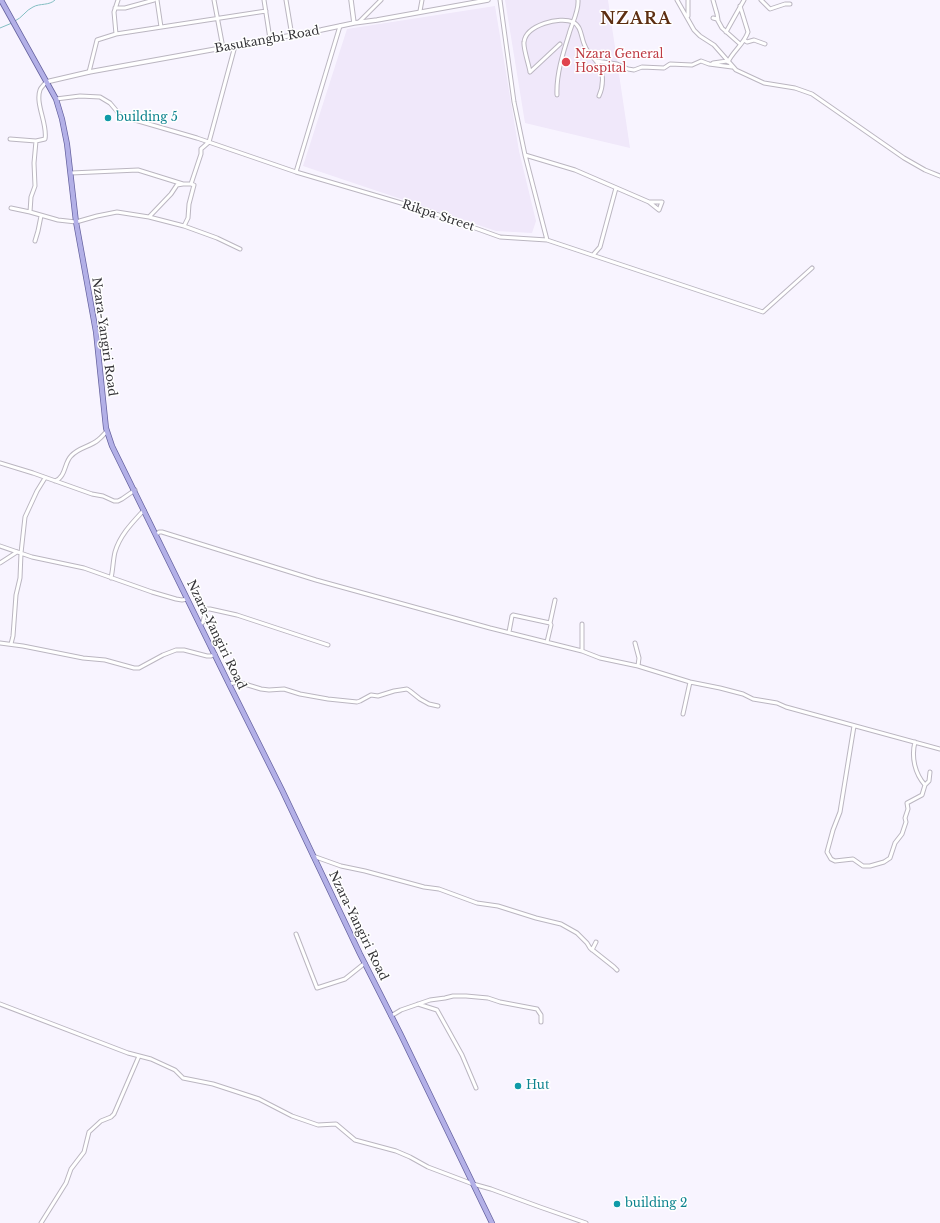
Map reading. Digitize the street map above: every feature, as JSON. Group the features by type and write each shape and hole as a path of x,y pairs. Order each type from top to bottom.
{"main road":[{"name":"Nzara-Yangiri Road","path":"1,0 56,98 62,119 71,173 76,222 96,332 107,431 112,446 282,790 365,964 402,1036 492,1223"}],"street":[{"path":"116,34 113,14 118,0"},
{"path":"115,8 125,8 156,0 161,27"},
{"path":"214,0 223,48"},
{"path":"264,0 270,39"},
{"path":"286,0 292,36"},
{"path":"351,0 354,23"},
{"path":"359,22 382,0"},
{"path":"420,11 422,0"},
{"name":"Basukangbi Road","path":"46,82 89,72 292,36 359,22 488,0"},
{"path":"500,0 514,102 525,155 546,240"},
{"path":"557,95 556,84 574,22 578,0"},
{"path":"677,0 694,30 714,45 732,67 741,73 764,83 795,88 812,94 904,158 925,170 940,176"},
{"path":"688,0 688,18"},
{"path":"713,0 718,14 718,20 722,28 740,44"},
{"path":"726,32 744,0"},
{"path":"761,0 770,9 785,4 790,4"},
{"path":"710,64 727,61 744,40 748,32 740,6"},
{"path":"89,72 97,40 116,34 266,10"},
{"path":"713,18 718,20"},
{"path":"560,44 530,72 524,42 528,33 543,24 563,20 574,22 578,26 584,46 596,61 602,75 602,89 599,96"},
{"path":"296,172 340,26"},
{"path":"744,40 747,42 754,40 765,44"},
{"path":"184,226 188,218 189,204 194,185 191,184 201,149 209,142 235,46"},
{"path":"596,61 617,64 634,70 642,67 664,68 670,64 692,65 698,62 732,67"},
{"path":"10,139 36,141 44,140 46,138 41,114 40,90 46,82"},
{"name":"Rikpa Street","path":"56,98 80,96 100,97 110,103 121,116 209,142 296,172 425,210 500,237 546,240 763,312 812,268"},
{"path":"30,212 31,196 35,186 34,163 36,141"},
{"path":"525,155 575,170 649,202"},
{"path":"71,173 138,170 183,184"},
{"path":"149,217 171,194 177,185 191,184"},
{"path":"593,255 600,247 616,188"},
{"path":"11,208 58,220 76,222 117,212 149,217 184,226 217,238 240,249"},
{"path":"35,241 42,216"},
{"path":"61,484 67,462 71,456 82,448 98,440 107,431"},
{"path":"0,463 34,473 61,484 103,496 114,501 122,499 134,490"},
{"path":"55,481 62,477"},
{"path":"11,644 16,595 20,578 25,517 45,478"},
{"path":"111,578 115,552 120,541 125,531 144,510"},
{"path":"156,535 159,532 170,534 316,580 582,651 600,658 638,666 690,682 743,694 753,699 777,703 786,707 940,749"},
{"path":"0,546 17,552 84,568 179,600 187,599"},
{"path":"0,563 17,552"},
{"path":"547,642 555,600"},
{"path":"200,625 203,622 206,609 210,609 237,615 328,645"},
{"path":"509,632 513,615 550,623"},
{"path":"582,624 582,651"},
{"path":"0,643 83,658 105,660 134,668 139,668 176,650 184,650 207,656 215,654"},
{"path":"636,643 640,658 638,666"},
{"path":"229,684 238,682 261,689 284,689 304,695 357,702 371,695 378,696 407,689 429,704 438,706"},
{"path":"683,714 690,682"},
{"path":"854,726 840,812 827,852 831,859 835,861 853,859 863,866 870,866 884,862 890,858 896,843 902,834 906,822 905,818 908,809 907,803 922,795 925,785 929,782 930,772"},
{"path":"915,742 913,752 916,770 925,785"},
{"path":"313,856 341,866 424,887 439,889 477,903 498,906 561,924 576,933 592,950 617,970"},
{"path":"296,934 317,988 345,979 365,964"},
{"path":"592,950 596,942"},
{"path":"391,1016 401,1010 430,1000 453,996 484,998 537,1009 541,1015 541,1022"},
{"path":"0,1004 151,1059 175,1070 183,1078 213,1084 259,1099 298,1118 318,1125 336,1124 355,1140 396,1151 428,1167 586,1223"},
{"path":"418,1004 437,1010 462,1055 476,1088"},
{"path":"41,1223 66,1183 70,1169 84,1152 89,1132 101,1120 111,1117 114,1114 140,1056"}],"shaded area":[{"name":"Nzara General Hospital","path":"505,0 608,0 630,148 525,123"},
{"path":"495,6 519,151 536,221 532,233 496,231 303,166 347,29"}],"waterway":[{"path":"15,21 33,7 50,3 55,0"},
{"path":"0,28 12,23"}],"place":[{"name":"Nzara General Hospital","path":"566,62"},
{"name":"building 5","path":"108,118"},
{"name":"Hut","path":"518,1086"},
{"name":"building 2","path":"617,1204"}],"district":[{"name":"NZARA","path":"636,19"}]}
